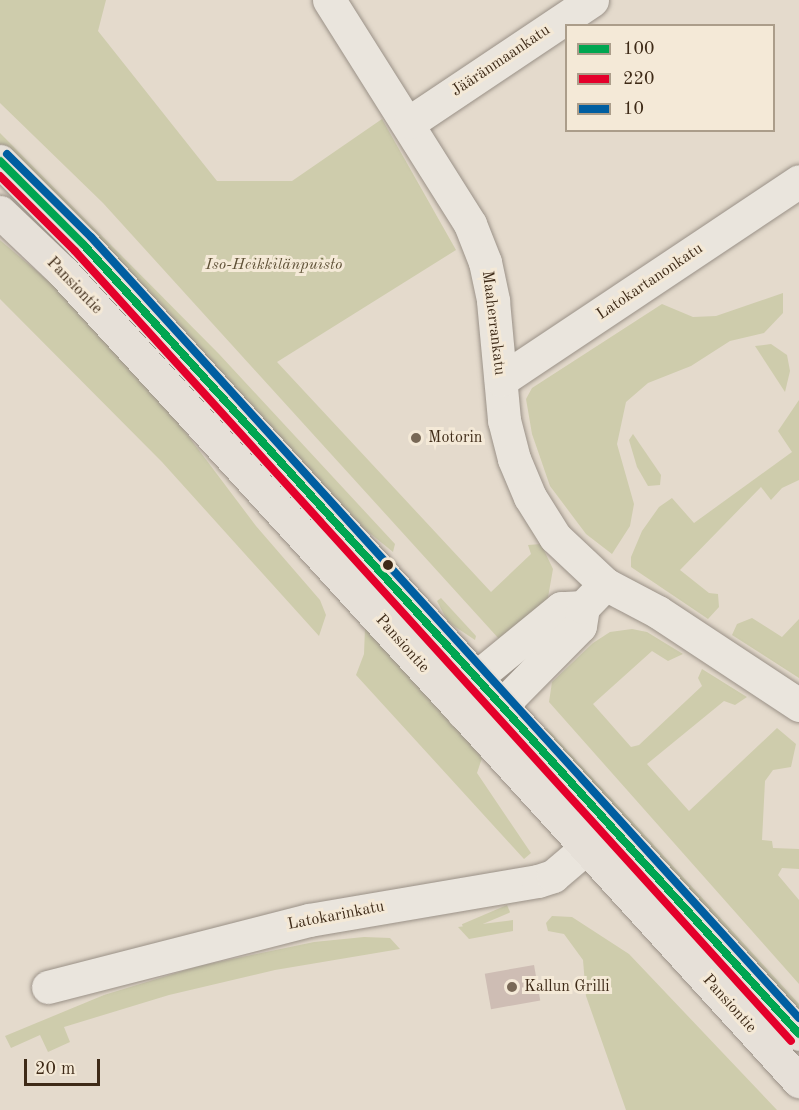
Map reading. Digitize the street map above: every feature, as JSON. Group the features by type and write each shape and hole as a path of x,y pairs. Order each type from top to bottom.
{"main road":[{"name":"Pansiontie","path":"0,162 91,253 473,680 610,826 799,1034"},
{"name":"Pansiontie","path":"0,212 63,272 799,1081"}],"street":[{"name":"Maaherrankatu","path":"329,0 410,122 470,224 485,262 504,420 530,497 555,537 605,584 668,618 799,705"},
{"name":"Jääränmaankatu","path":"410,122 592,0"},
{"name":"Latokartanonkatu","path":"501,380 799,181"},
{"path":"583,607 561,608 473,680 463,712 499,708 580,626 583,607 605,584"},
{"name":"Latokarinkatu","path":"48,987 161,954 309,920 538,881 553,876 610,826"}],"green space":[{"name":"Iso-Heikkilänpuisto","path":"0,0 106,0 98,31 217,181 292,181 382,119 456,250 277,362 491,592 531,554 528,545 541,544 553,569 547,603 500,640 103,203 0,103"},
{"path":"0,133 219,354 395,544 393,552 345,513 47,188 0,144"},
{"path":"0,240 59,290 174,417 256,526 320,600 326,615 319,636 162,462 0,299"},
{"path":"783,293 783,313 764,333 730,341 691,366 648,383 626,402 617,444 634,504 630,526 612,554 586,534 550,486 532,434 526,399 532,388 662,304 693,317 716,316"},
{"path":"771,344 787,355 790,371 785,392 755,346"},
{"path":"799,400 799,480 782,488 771,500 761,487 680,570 709,593 718,594 719,607 708,619 631,567 631,557 642,531 659,507 672,498 694,523 792,452 778,431"},
{"path":"633,434 661,475 660,485 648,486 637,467 629,440"},
{"path":"441,598 476,636 475,640 448,622 437,601"},
{"path":"752,618 782,637 799,619 799,678 732,635 737,624"},
{"path":"365,628 424,687 482,758 477,773 531,853 524,859 356,675 364,654"},
{"path":"632,629 647,632 683,654 668,661 652,651 593,704 631,747 639,745 702,686 698,678 702,669 747,697 735,705 724,701 647,764 689,811 777,728 796,744 791,767 773,770 765,781 762,840 772,841 773,848 799,849 799,869 782,868 778,875 799,900 799,984 549,702 552,682 593,643 610,632"},
{"path":"547,728 799,1004 799,1012 544,730"},
{"path":"507,905 510,912 465,932 462,924"},
{"path":"552,916 572,917 629,954 777,1110 626,1110 586,996 583,960 564,934 548,931 546,923"},
{"path":"513,920 513,931 469,939 458,927"},
{"path":"364,937 390,938 400,949 275,970 169,995 64,1027 70,1042 48,1052 40,1035 11,1048 5,1036 104,995 199,966 314,942"}],"building":[{"name":"Kallun Grilli","path":"534,965 540,1000 491,1009 485,974"}],"transit line":[{"name":"10","path":"7,154 91,237 799,1018"},
{"name":"100","path":"0,161 83,244 799,1034"},
{"name":"220","path":"0,176 75,251 791,1041"}],"place":[{"name":"Motorin","path":"416,438"},
{"name":"Kallun Grilli","path":"512,987"}]}
